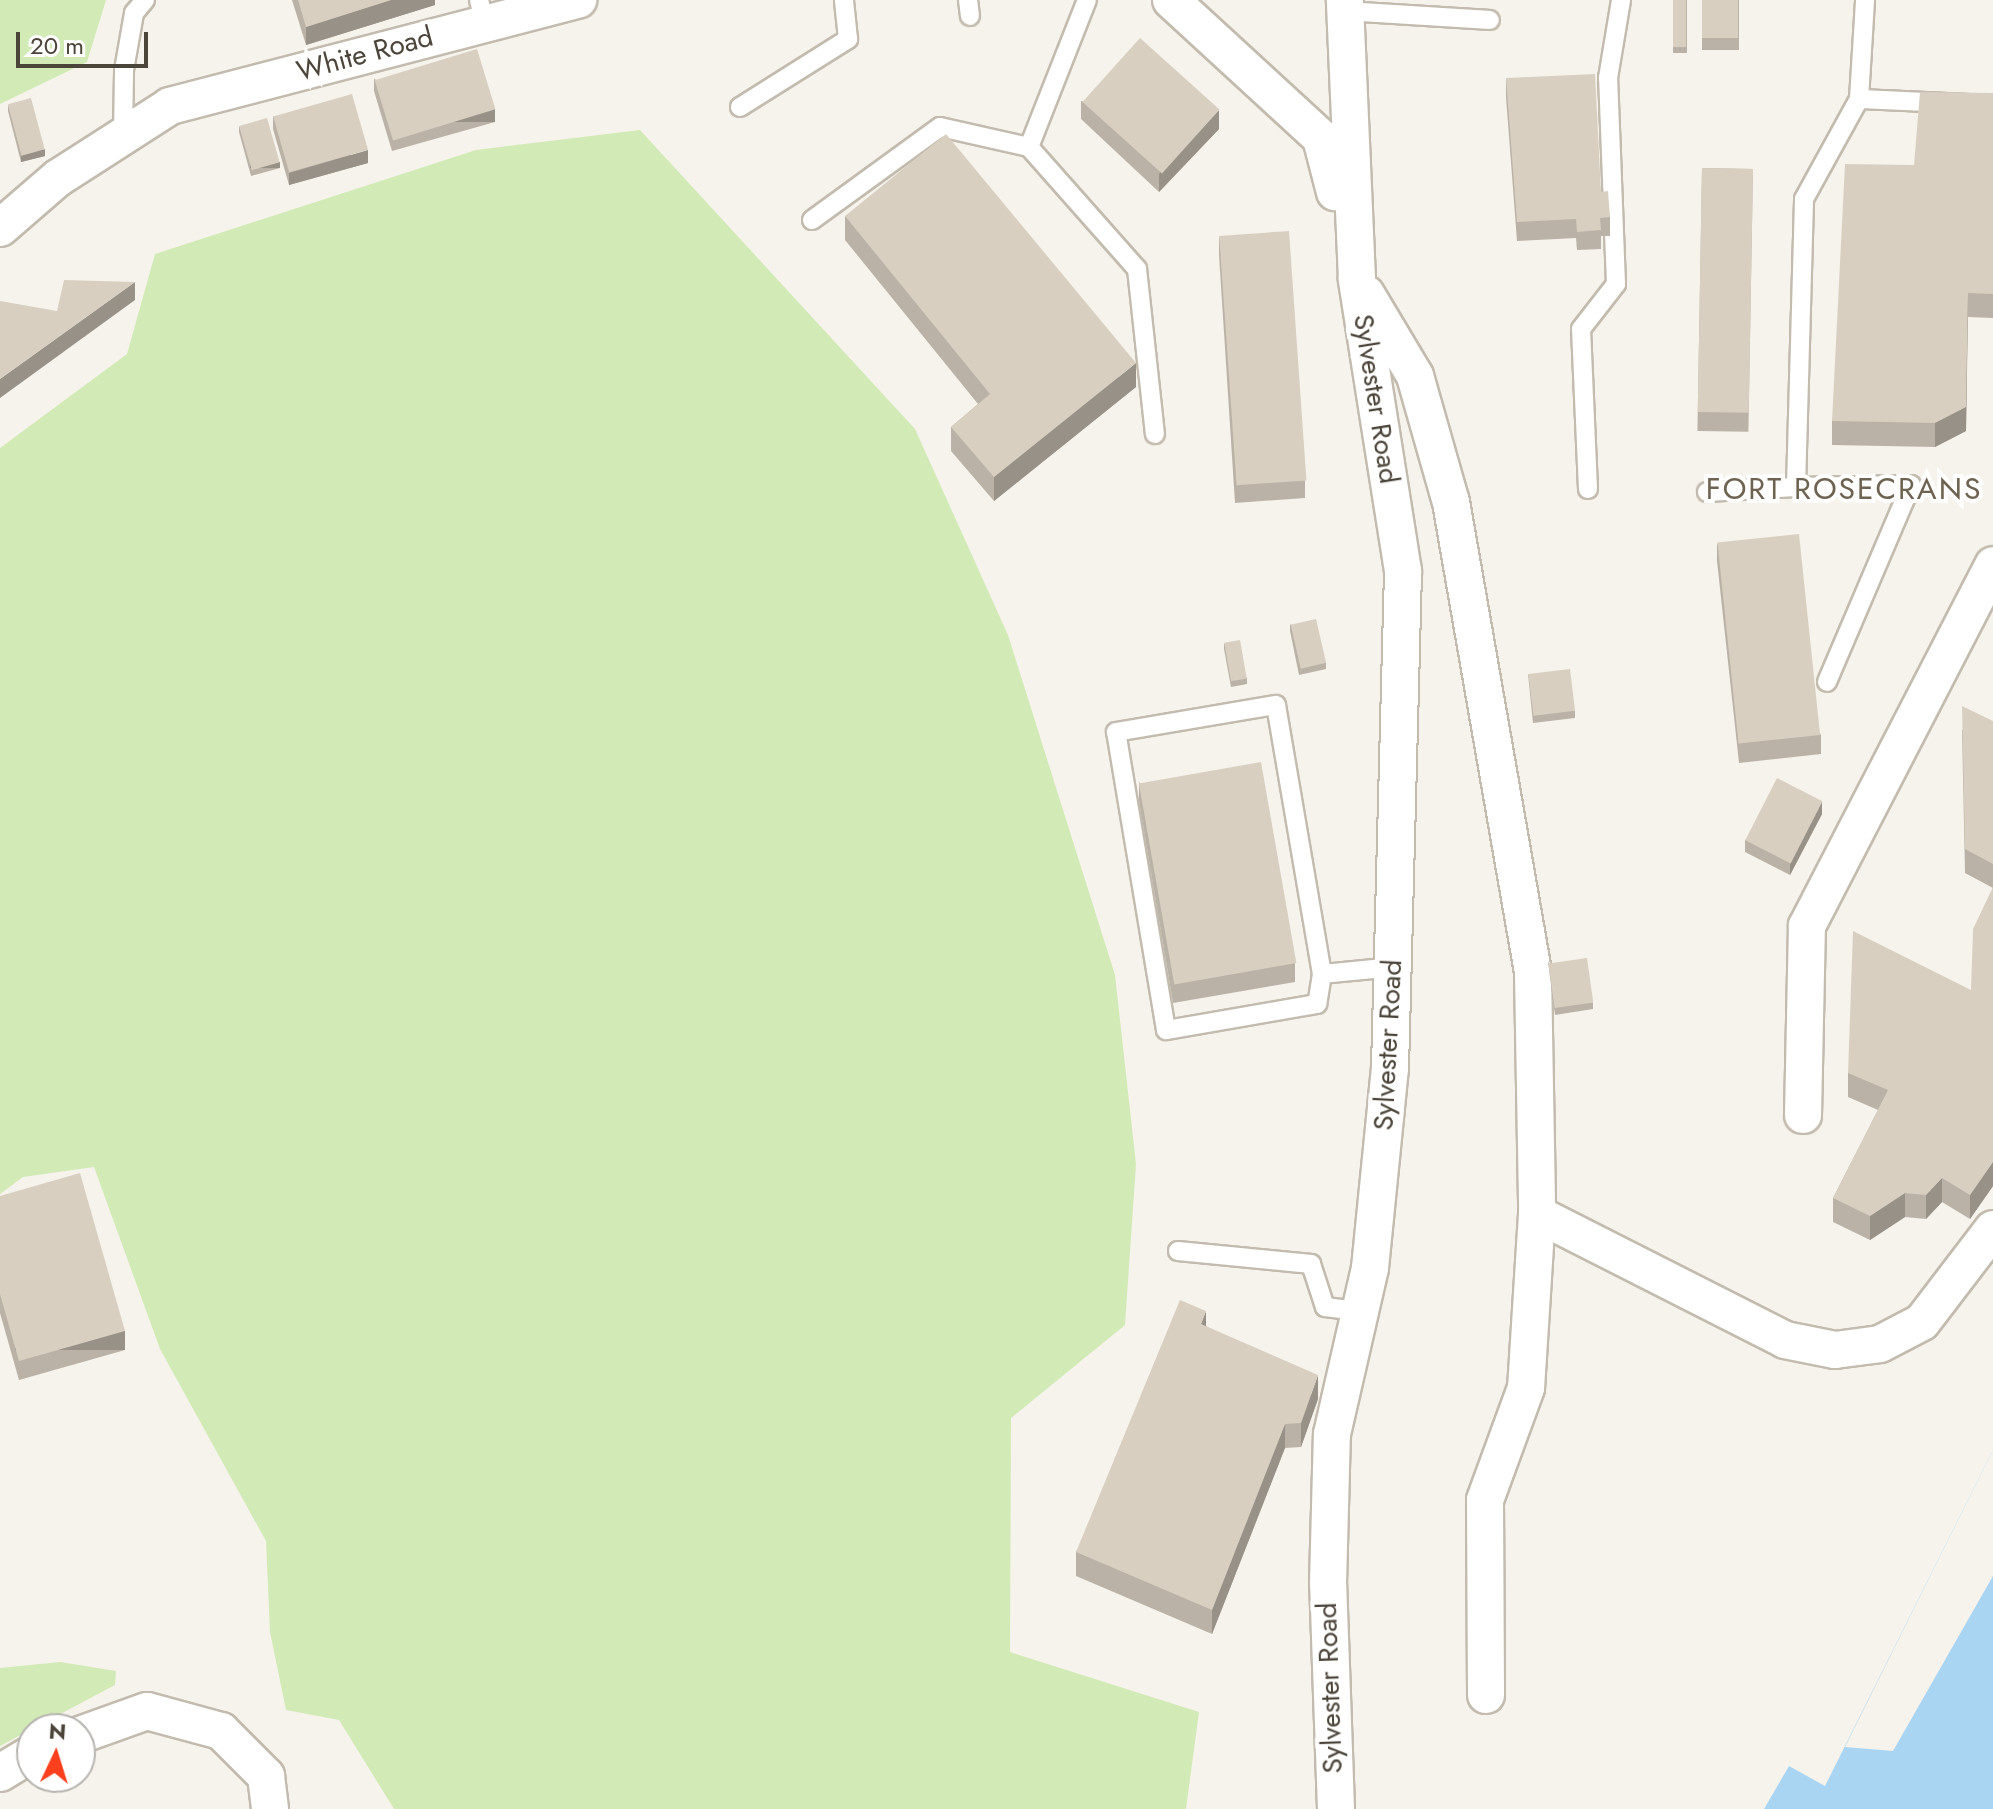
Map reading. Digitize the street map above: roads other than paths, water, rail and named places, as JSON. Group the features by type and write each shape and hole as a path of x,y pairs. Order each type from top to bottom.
{"street":[{"name":"White Road","path":"0,228 123,136 170,106 481,10 578,0"},
{"name":"Sylvester Road","path":"1171,0 1321,138 1357,279 1403,571 1390,1068 1360,1311 1332,1434 1328,1584 1336,1809"},
{"name":"Sylvester Road","path":"1345,5 1357,279"},
{"path":"1357,279 1415,376 1451,502 1533,973 1537,1214 1526,1388 1485,1500 1486,1695"},
{"path":"1803,1115 1807,926 1993,565"},
{"path":"1537,1214 1785,1340 1835,1350 1880,1344 1922,1322 1993,1229"},
{"path":"96,1729 147,1711 221,1731 266,1776 270,1809"}],"lane":[{"path":"123,136 124,70 134,13 145,0"},
{"path":"740,107 848,39 844,0"},
{"path":"1029,147 1087,0"},
{"path":"1588,489 1581,329 1616,284 1608,78 1621,0"},
{"path":"1796,487 1804,199 1859,99 1865,0"},
{"path":"1345,5 1490,20"},
{"path":"1859,99 1993,105"},
{"path":"812,220 940,127 1029,147 1137,269 1155,434"},
{"path":"1707,492 1911,485 1827,682"},
{"path":"1276,705 1322,974 1317,1004 1166,1030 1116,732 1276,705"},
{"path":"1322,974 1393,967"},
{"path":"1178,1251 1311,1264 1325,1307 1360,1311"}],"water":[{"path":"1993,1450 1993,1809 1764,1809 1789,1766 1825,1786"}],"district":[{"name":"FORT ROSECRANS","path":"1844,489"}]}
